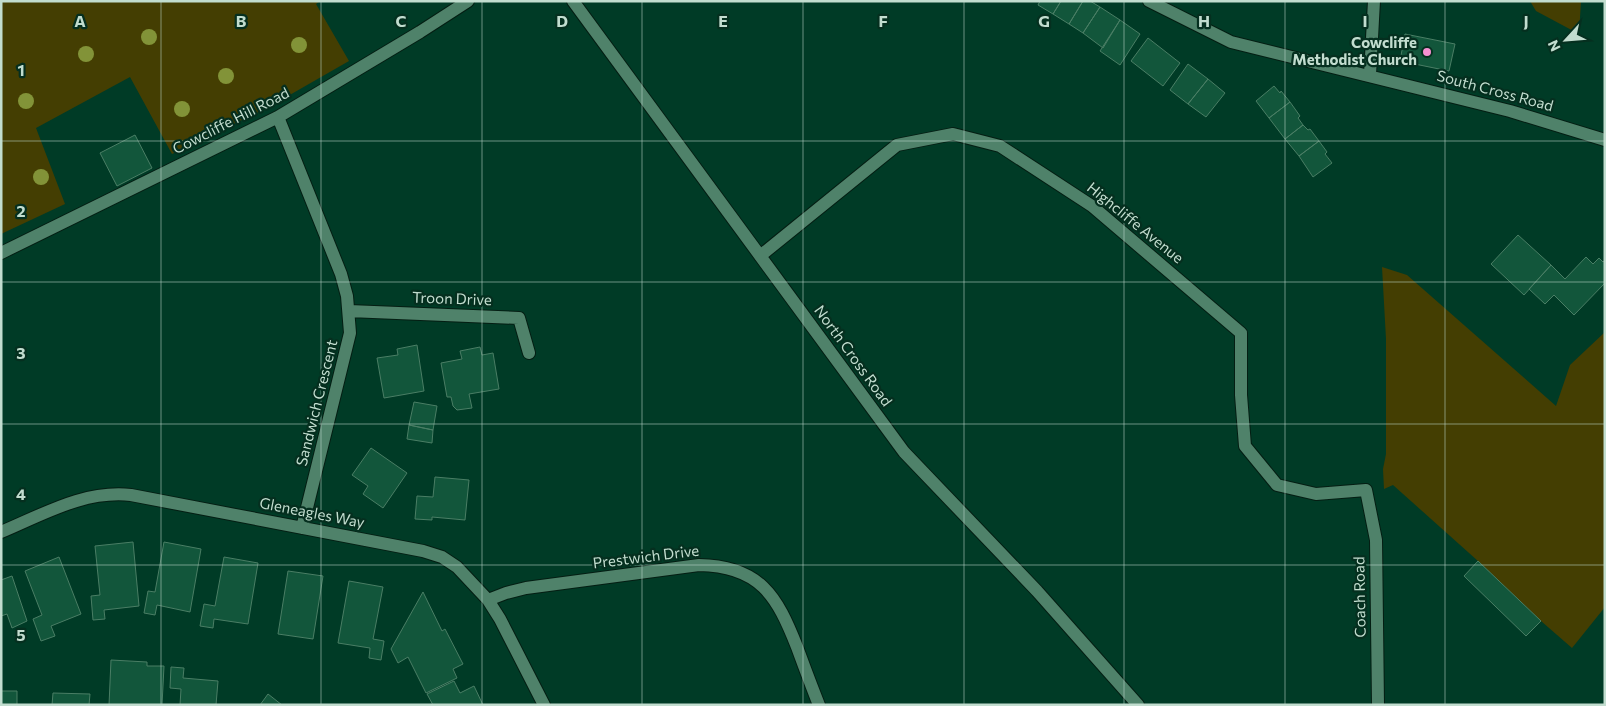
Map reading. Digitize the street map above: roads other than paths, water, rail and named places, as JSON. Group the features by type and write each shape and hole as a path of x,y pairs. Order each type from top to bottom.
{"street":[{"name":"Cowcliffe Hill Road","path":"1,253 278,117 468,1"},
{"name":"North Cross Road","path":"573,1 904,452 1037,591 1138,705"},
{"name":"South Cross Road","path":"1148,1 1231,42 1510,111 1605,140"},
{"path":"1370,75 1374,1"},
{"name":"Sandwich Crescent","path":"278,117 341,274 349,311 350,334 302,528"},
{"name":"Highcliffe Avenue","path":"760,256 896,145 953,134 1000,146 1092,206 1241,333 1241,395 1245,446 1277,485 1316,494 1366,490"},
{"name":"Troon Drive","path":"349,311 519,318 529,353"},
{"name":"Coach Road","path":"1366,490 1376,540 1378,705"},
{"name":"Gleneagles Way","path":"1,532 81,498 98,494 116,493 423,551 442,557 457,567 488,600 500,619 544,705"},
{"name":"Prestwich Drive","path":"488,600 526,588 699,565 717,565 734,570 760,582 775,599 786,619 819,705"}],"place":[{"name":"Cowcliffe Methodist Church","path":"1427,52"}]}
